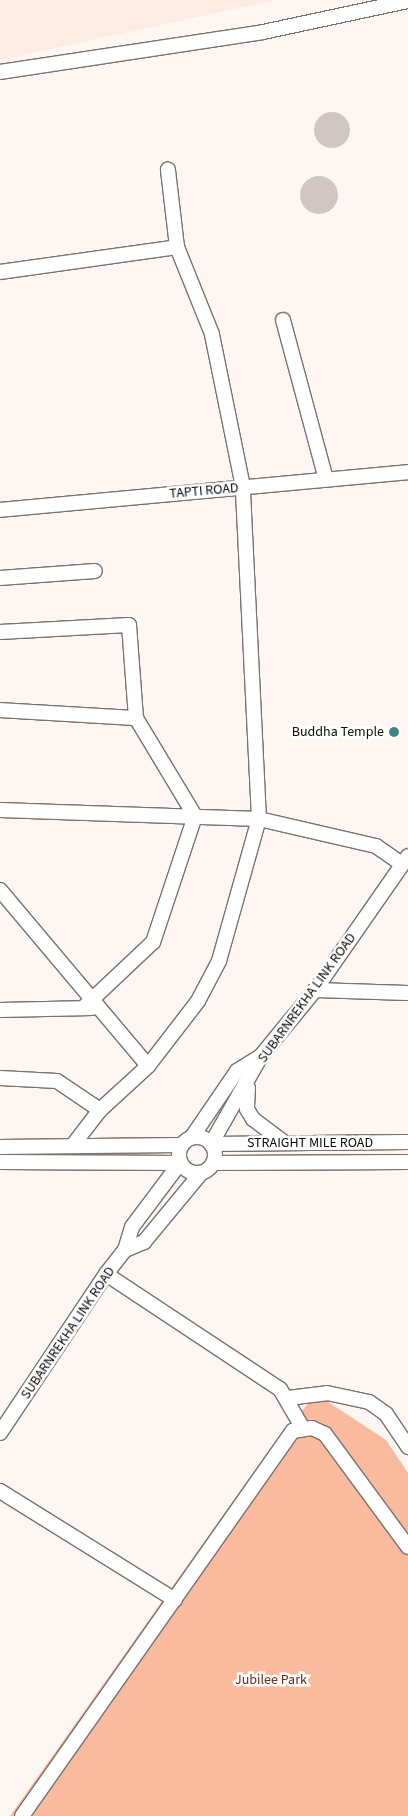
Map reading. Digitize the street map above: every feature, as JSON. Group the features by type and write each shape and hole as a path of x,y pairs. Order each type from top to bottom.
{"street":[{"path":"0,72 263,32 408,1"},
{"path":"0,1147 73,1145 100,1110 148,1066 198,1001 219,962 259,819 243,487 212,334 177,247 168,170"},
{"path":"0,272 177,247"},
{"path":"283,320 326,479"},
{"name":"TAPTI ROAD","path":"0,510 408,472"},
{"path":"0,578 95,571"},
{"path":"0,632 129,625 136,718 195,816 153,942 91,1005 0,1010"},
{"path":"0,710 136,718"},
{"path":"0,810 259,819 376,846 405,860"},
{"name":"SUBARNREKHA LINK ROAD","path":"211,1144 248,1084 261,1056 315,990 405,860"},
{"path":"0,890 91,1005 148,1066"},
{"path":"315,990 408,994"},
{"path":"125,1250 132,1227 180,1163 187,1141 236,1071 261,1056"},
{"path":"0,1078 57,1081 100,1110"},
{"path":"248,1084 246,1099 253,1119 286,1143"},
{"name":"STRAIGHT MILE ROAD","path":"73,1145 160,1144 187,1141 211,1144 408,1142"},
{"path":"0,1162 180,1163 188,1171 201,1173 213,1163 211,1144"},
{"name":"STRAIGHT MILE ROAD","path":"213,1163 408,1162"},
{"name":"SUBARNREKHA LINK ROAD","path":"0,1433 106,1274 125,1250 144,1242 201,1173"},
{"path":"106,1274 280,1388 288,1398 302,1427"},
{"path":"288,1398 328,1393 369,1402 386,1414 408,1446"},
{"path":"22,1816 293,1431 302,1427 325,1434 408,1547"},
{"path":"0,1491 175,1600"}],"shaded area":[{"path":"0,0 276,0 0,60"}],"green space":[{"name":"Jubilee Park","path":"316,1394 386,1440 408,1473 408,1816 10,1816 272,1446"}],"building":[{"path":"332,112 345,117 350,130 345,143 332,148 319,143 314,130 319,117"},
{"path":"319,176 333,181 338,195 333,209 319,214 305,209 300,195 305,181"}],"place":[{"name":"Buddha Temple","path":"394,732"}]}
